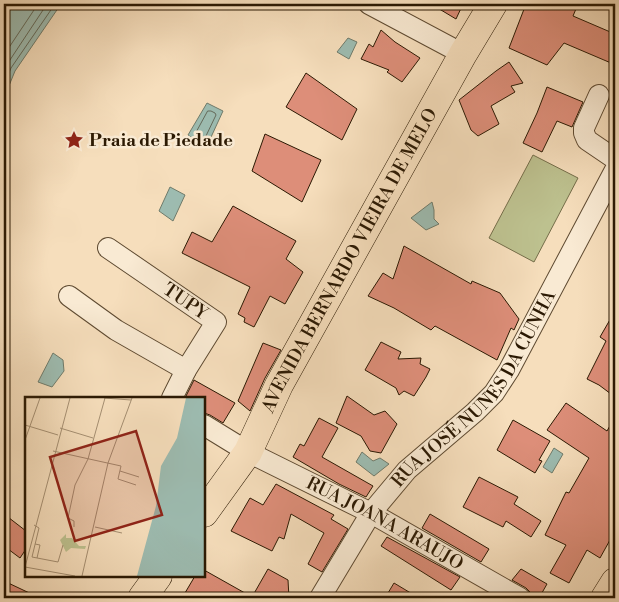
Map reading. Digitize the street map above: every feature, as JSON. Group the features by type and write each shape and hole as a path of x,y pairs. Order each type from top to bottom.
{"main road":[{"name":"AVENIDA BERNARDO VIEIRA DE MELO","path":"205,512 248,452 279,385 463,54 493,4"},
{"path":"142,598 157,577"},
{"path":"605,598 615,582"}],"street":[{"path":"369,4 463,54"},
{"path":"599,95 584,128 584,133 587,140 615,159"},
{"name":"RUA JOSÉ NUNES DA CUNHA","path":"320,598 371,514 407,470 475,412 494,393 509,370 615,170"},
{"name":"TUPY","path":"108,248 216,322 186,370 172,397"},
{"path":"70,296 116,330 186,370"},
{"path":"205,426 248,452"},
{"name":"RUA JOANA ARAUJO","path":"248,452 371,514 520,598"}],"green space":[{"path":"533,155 578,178 534,262 489,238"}],"water":[{"path":"4,4 61,4 15,71 4,98"},
{"path":"348,38 357,42 349,59 337,52"},
{"path":"207,103 223,111 206,148 188,135"},
{"path":"170,187 185,195 173,221 159,211"},
{"path":"432,202 434,219 439,224 426,230 411,218"},
{"path":"53,353 63,360 64,371 52,387 38,382"},
{"path":"554,448 563,454 552,473 543,467"},
{"path":"362,452 373,461 380,458 389,464 374,476 356,462"}],"building":[{"path":"431,4 463,4 456,19"},
{"path":"526,4 578,4 573,16 615,34 615,54 611,63 564,43 547,65 509,48"},
{"path":"381,30 395,42 420,58 402,82 387,72 389,70 361,59 369,44 373,47"},
{"path":"509,62 523,83 511,86 515,92 491,106 499,124 478,136 471,130 459,100"},
{"path":"306,73 357,109 342,140 286,107"},
{"path":"547,87 583,102 572,127 557,121 542,152 523,143"},
{"path":"265,134 321,160 302,202 252,171"},
{"path":"233,206 296,241 286,259 303,272 285,304 270,296 254,327 244,322 245,318 238,314 250,287 182,253 192,232 212,242"},
{"path":"404,246 471,284 472,281 500,293 519,319 514,330 511,328 497,360 435,326 431,330 394,308 368,296 383,273 393,279"},
{"path":"615,311 615,397 587,379 606,341 600,337"},
{"path":"381,342 401,352 398,359 421,358 420,364 430,369 414,396 404,391 399,395 396,388 365,370"},
{"path":"263,343 281,350 265,378 250,411 238,401"},
{"path":"194,380 235,403 223,423 205,413 205,397 186,397"},
{"path":"347,396 374,415 385,411 397,424 381,453 370,451 361,436 336,423"},
{"path":"566,403 607,431 615,417 615,531 600,558 587,550 569,583 550,573 566,545 545,535 566,492 569,493 589,458 547,430"},
{"path":"319,418 338,428 322,457 373,486 366,497 339,484 293,457 300,444 304,446"},
{"path":"513,420 550,441 539,460 542,461 535,473 497,450"},
{"path":"479,477 518,497 514,504 541,521 531,537 506,521 503,527 463,507"},
{"path":"276,484 334,515 331,519 348,529 322,572 308,564 324,533 291,514 284,539 279,537 272,551 231,531 250,498 263,505"},
{"path":"4,514 25,530 25,550 20,558 4,546"},
{"path":"430,514 489,549 481,562 422,528"},
{"path":"387,537 460,577 451,590 381,546"},
{"path":"268,569 288,580 289,598 182,598 194,577 205,577 205,571 252,597"},
{"path":"521,569 547,584 539,598 512,580"},
{"path":"4,581 40,598 4,598"},
{"path":"394,583 419,598 385,598"}],"place":[{"name":"Praia de Piedade","path":"74,140"}]}
